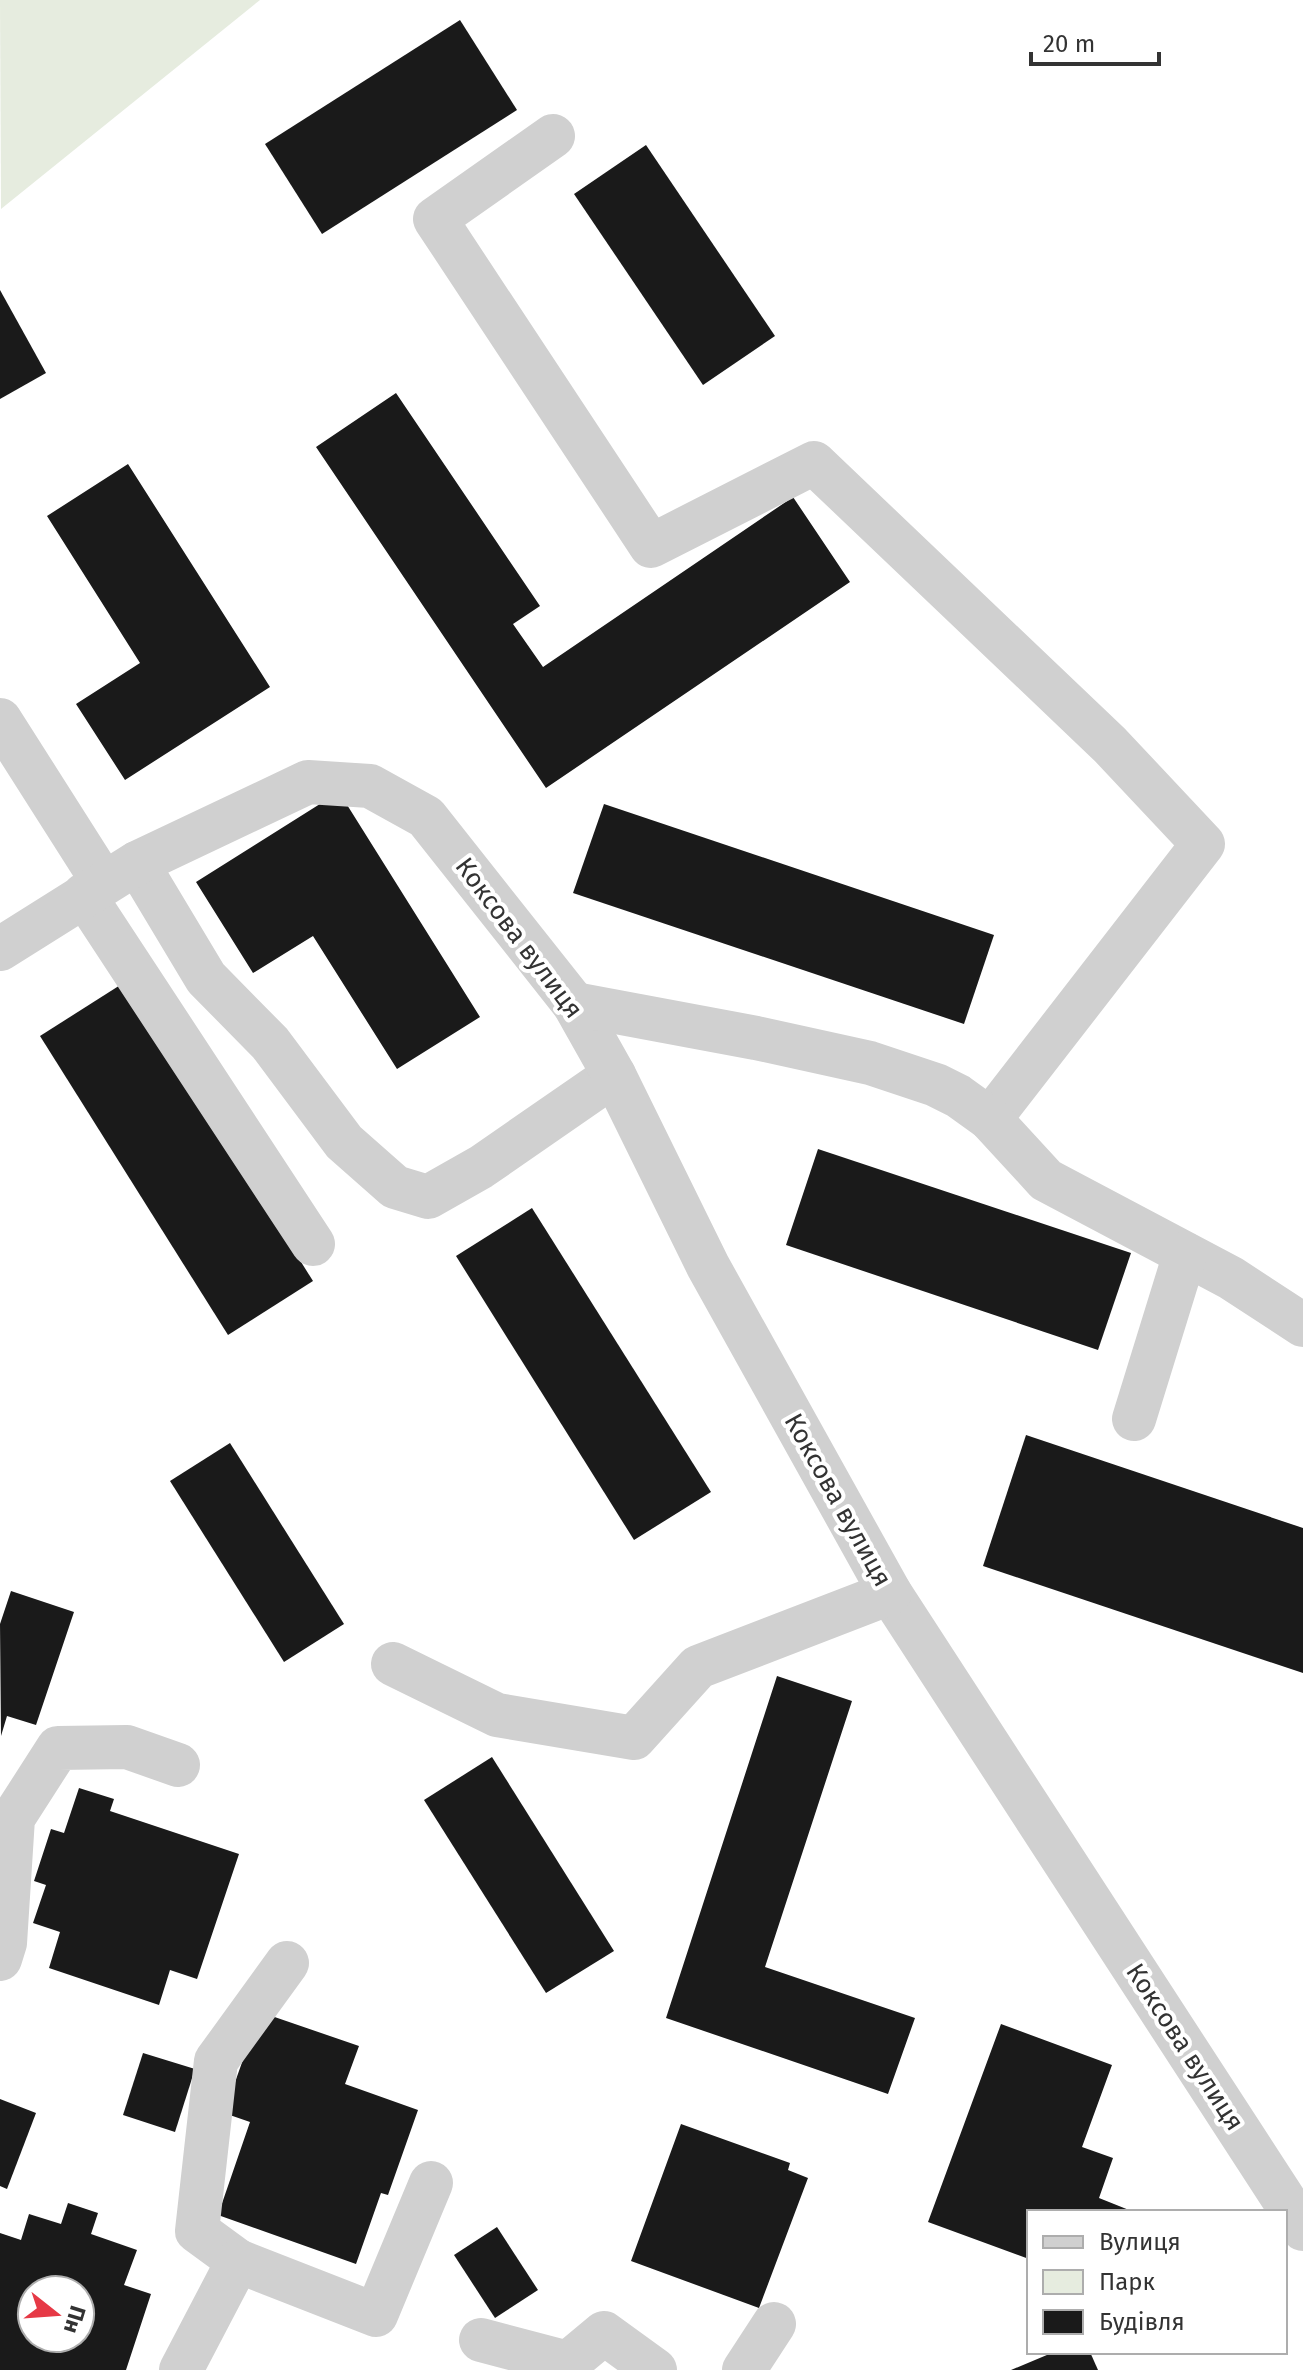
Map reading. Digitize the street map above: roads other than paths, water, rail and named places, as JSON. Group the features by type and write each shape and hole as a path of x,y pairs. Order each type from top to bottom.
{"street":[{"path":"553,136 435,219 651,546 814,463 1110,745 1203,844 990,1119"},
{"path":"0,720 108,880 313,1244"},
{"name":"Коксова вулиця","path":"108,880 308,782 370,786 426,817 574,1004 614,1075 708,1266 890,1593 1303,2229"},
{"path":"0,949 108,880"},
{"path":"108,880 270,1043 344,1142 395,1187 428,1197 481,1167 614,1075"},
{"path":"574,1004 870,1063 936,1085 958,1096 990,1119 1046,1180 1231,1278 1303,1325"},
{"path":"1134,1419 1185,1254"},
{"path":"393,1664 497,1715 634,1738 698,1667 890,1593"},
{"path":"0,1959 5,1943 13,1818 58,1748 127,1747 178,1765"},
{"path":"287,1963 216,2061 197,2231 238,2261 376,2315 431,2183"},
{"path":"181,2370 238,2261"},
{"path":"744,2370 774,2324"},
{"path":"481,2340 571,2366 604,2333 655,2370"}]}
